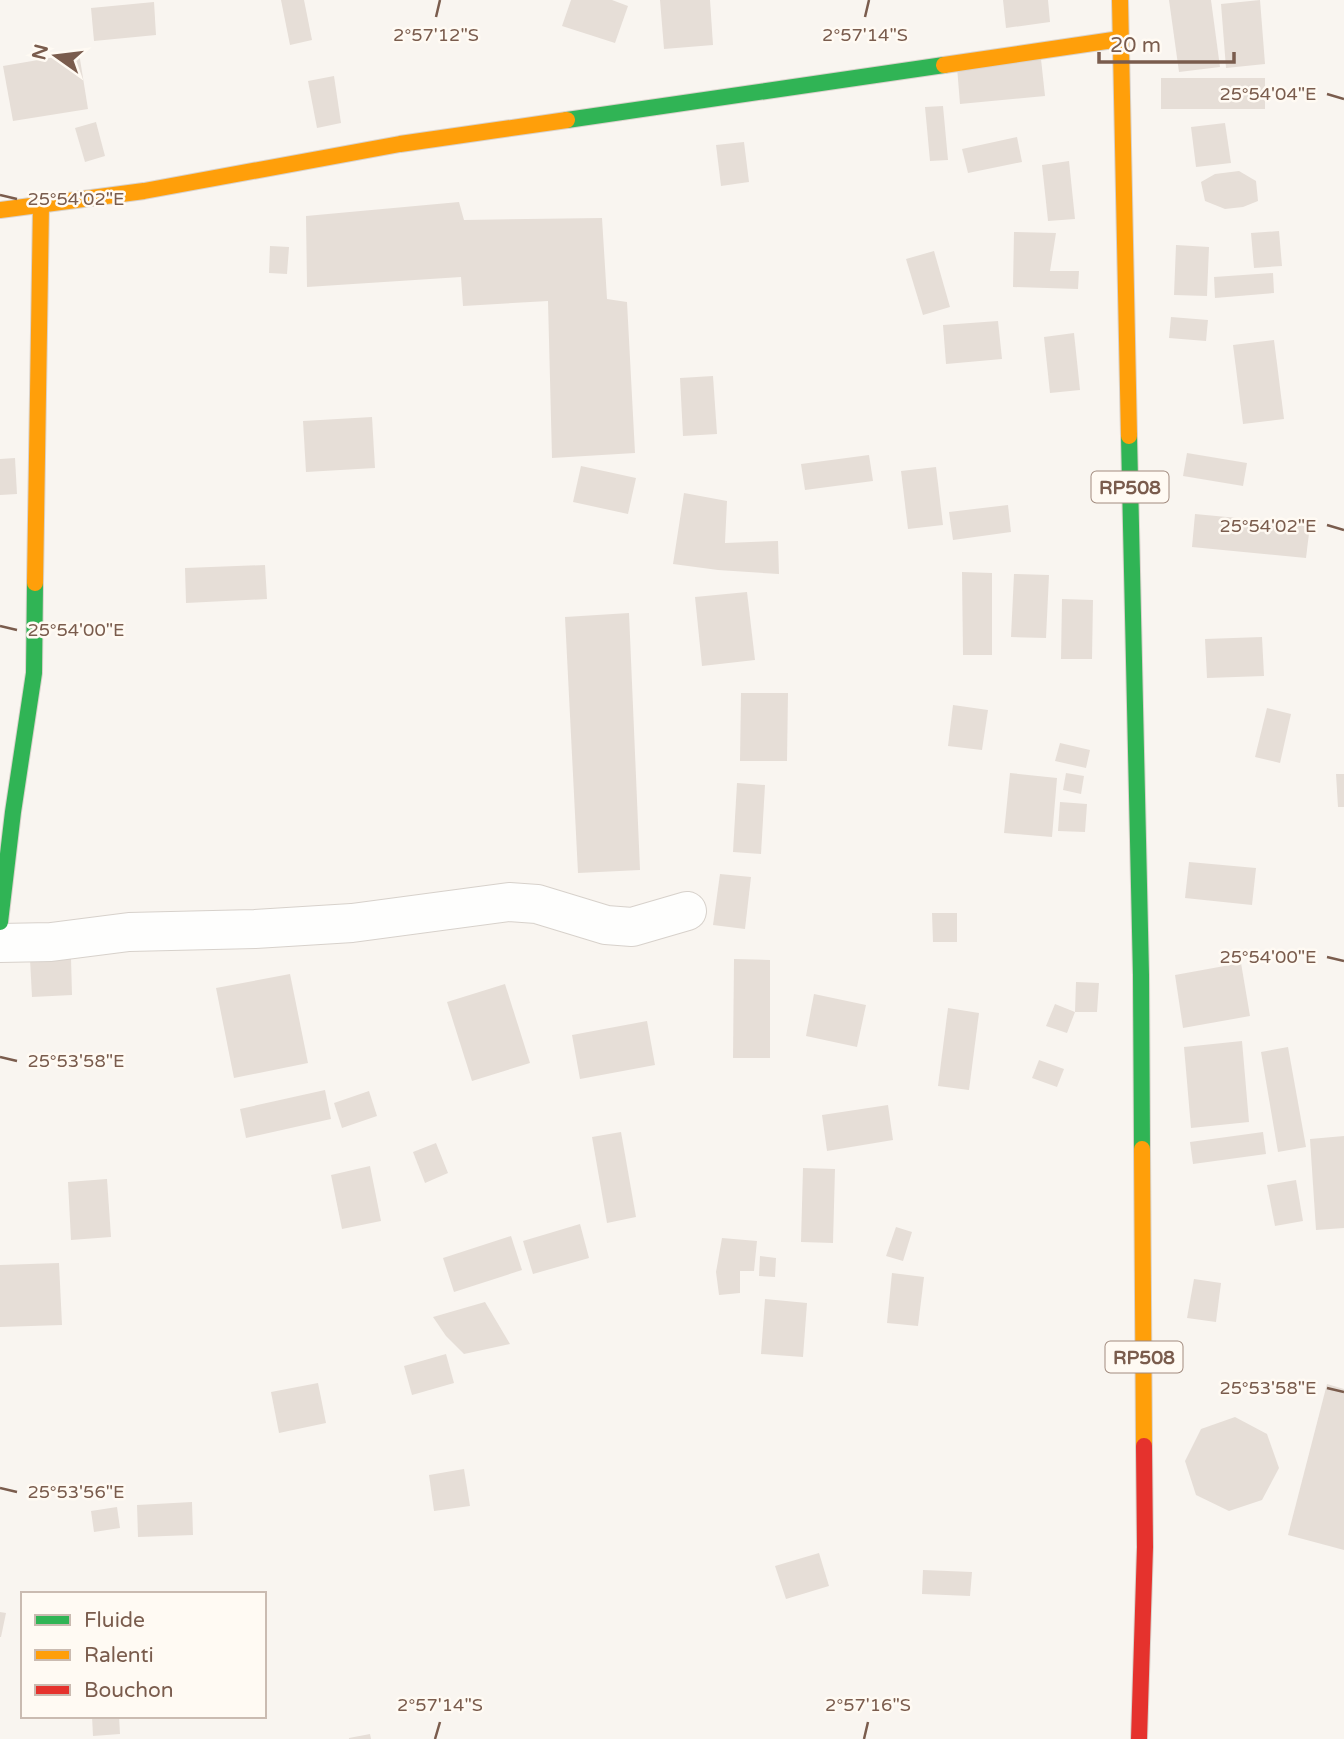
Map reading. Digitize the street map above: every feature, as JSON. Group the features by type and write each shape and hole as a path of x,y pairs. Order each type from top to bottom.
{"street":[{"name":"RP508","path":"1120,0 1141,989 1145,1547 1139,1739"},
{"path":"0,210 144,191 400,144 1120,39"},
{"path":"0,922 34,673 41,205"},
{"path":"0,943 51,942 129,932 352,923 509,902 537,904 606,925 632,927 687,911"}],"building":[{"path":"281,0 304,0 312,40 290,45"},
{"path":"571,0 612,0 628,6 615,43 562,26"},
{"path":"660,0 710,0 713,45 664,49"},
{"path":"1003,0 1048,0 1050,22 1006,28"},
{"path":"1169,0 1211,0 1220,67 1179,72"},
{"path":"1260,0 1265,64 1226,68 1221,4"},
{"path":"154,2 156,35 94,41 91,8"},
{"path":"79,53 88,109 13,121 3,66"},
{"path":"1041,59 1045,96 960,104 957,67"},
{"path":"334,76 341,123 317,128 308,81"},
{"path":"1161,78 1265,78 1265,109 1161,109"},
{"path":"943,106 948,160 930,161 925,107"},
{"path":"96,122 105,156 85,162 75,128"},
{"path":"1225,123 1231,163 1196,167 1191,127"},
{"path":"1017,137 1022,162 968,173 962,149"},
{"path":"744,142 749,182 721,186 716,145"},
{"path":"1069,161 1075,219 1048,221 1042,165"},
{"path":"1239,171 1256,181 1258,201 1243,207 1225,209 1205,201 1201,182 1215,174"},
{"path":"459,202 464,220 602,218 607,299 627,302 635,453 552,458 548,301 463,306 461,277 307,287 306,216"},
{"path":"1279,231 1282,266 1254,268 1251,233"},
{"path":"1014,232 1056,233 1050,271 1079,271 1078,289 1013,287"},
{"path":"1176,245 1209,247 1207,296 1174,295"},
{"path":"270,246 289,247 287,274 269,273"},
{"path":"934,251 950,307 923,315 906,259"},
{"path":"1273,273 1274,293 1215,298 1214,277"},
{"path":"1171,317 1208,320 1206,341 1169,338"},
{"path":"998,321 1002,359 946,364 943,325"},
{"path":"1074,333 1080,390 1050,393 1044,337"},
{"path":"1274,340 1284,419 1243,424 1233,345"},
{"path":"713,376 717,434 683,436 680,378"},
{"path":"372,417 375,468 306,472 303,421"},
{"path":"1187,453 1247,463 1243,486 1183,476"},
{"path":"869,455 873,481 805,490 801,464"},
{"path":"15,458 17,494 0,495 0,459"},
{"path":"581,466 636,478 628,514 573,502"},
{"path":"936,467 943,525 908,529 901,471"},
{"path":"684,493 727,501 725,543 778,541 779,574 673,564"},
{"path":"1008,505 1011,532 953,540 949,512"},
{"path":"1195,514 1310,525 1306,558 1192,547"},
{"path":"265,565 267,599 186,603 185,568"},
{"path":"962,572 992,573 992,655 963,655"},
{"path":"1014,574 1049,575 1046,638 1011,637"},
{"path":"747,592 755,660 702,666 695,597"},
{"path":"1062,599 1093,600 1092,659 1061,659"},
{"path":"629,613 640,870 578,873 565,617"},
{"path":"1262,637 1264,676 1207,678 1205,639"},
{"path":"741,693 788,693 787,761 740,761"},
{"path":"953,705 988,710 982,750 948,746"},
{"path":"1267,708 1291,714 1280,763 1255,757"},
{"path":"1060,743 1090,750 1086,768 1055,761"},
{"path":"1010,773 1057,778 1052,837 1004,833"},
{"path":"1066,773 1084,776 1081,794 1063,790"},
{"path":"1336,774 1344,774 1344,807 1338,807"},
{"path":"737,783 765,785 761,854 733,852"},
{"path":"1060,802 1087,804 1085,832 1058,831"},
{"path":"1189,862 1256,868 1252,905 1185,898"},
{"path":"720,874 751,877 745,929 713,925"},
{"path":"932,913 957,913 957,942 933,942"},
{"path":"71,958 72,995 32,997 30,959"},
{"path":"734,959 770,960 770,1058 733,1058"},
{"path":"1241,963 1250,1016 1183,1028 1175,975"},
{"path":"290,974 308,1063 234,1078 216,988"},
{"path":"1076,982 1099,983 1097,1012 1075,1012"},
{"path":"505,984 530,1063 472,1081 447,1002"},
{"path":"814,994 866,1005 857,1047 806,1036"},
{"path":"1055,1004 1075,1012 1067,1033 1046,1026"},
{"path":"948,1008 979,1013 969,1090 938,1086"},
{"path":"647,1021 655,1065 580,1079 572,1035"},
{"path":"1242,1041 1249,1122 1191,1128 1184,1047"},
{"path":"1288,1047 1306,1147 1278,1152 1261,1052"},
{"path":"1039,1060 1064,1069 1057,1087 1032,1078"},
{"path":"325,1090 331,1119 246,1138 240,1109"},
{"path":"369,1091 377,1116 342,1128 334,1103"},
{"path":"888,1105 893,1140 827,1151 822,1115"},
{"path":"621,1132 636,1217 607,1223 592,1137"},
{"path":"1263,1132 1266,1154 1193,1164 1190,1142"},
{"path":"1344,1136 1344,1228 1316,1230 1310,1139"},
{"path":"436,1143 448,1173 425,1183 413,1152"},
{"path":"370,1166 381,1221 342,1229 331,1175"},
{"path":"803,1168 835,1169 833,1243 801,1242"},
{"path":"107,1179 111,1237 71,1240 68,1182"},
{"path":"1296,1180 1303,1221 1275,1226 1267,1185"},
{"path":"580,1224 589,1258 533,1274 523,1241"},
{"path":"896,1227 912,1232 903,1261 886,1256"},
{"path":"511,1236 522,1270 454,1292 443,1258"},
{"path":"722,1238 757,1241 754,1271 740,1271 740,1293 719,1295 716,1272"},
{"path":"760,1256 776,1258 775,1277 759,1276"},
{"path":"59,1263 62,1325 0,1327 0,1265"},
{"path":"892,1273 924,1277 918,1326 887,1323"},
{"path":"1194,1279 1221,1283 1216,1322 1187,1318"},
{"path":"765,1299 807,1303 803,1357 761,1354"},
{"path":"485,1302 510,1344 464,1354 446,1336 433,1317"},
{"path":"446,1354 454,1383 412,1395 404,1366"},
{"path":"318,1383 326,1423 279,1433 271,1392"},
{"path":"1327,1384 1344,1389 1344,1550 1288,1535"},
{"path":"1235,1417 1267,1434 1279,1468 1262,1500 1229,1511 1196,1495 1185,1461 1201,1429"},
{"path":"464,1469 470,1506 434,1511 429,1475"},
{"path":"192,1502 193,1535 138,1537 137,1505"},
{"path":"117,1507 120,1528 94,1532 91,1511"},
{"path":"819,1553 829,1586 786,1599 775,1566"},
{"path":"923,1570 972,1572 970,1596 922,1594"},
{"path":"0,1612 6,1613 1,1637 0,1637"},
{"path":"92,1718 119,1718 120,1734 93,1736"},
{"path":"370,1734 371,1739 349,1739 349,1738"}],"traffic: fast":[{"path":"567,120 944,65"},
{"path":"1129,436 1141,975 1142,1149"},
{"path":"0,922 34,673 35,583"}],"traffic: slow":[{"path":"1120,0 1129,436"},
{"path":"944,65 1120,39"},
{"path":"0,210 144,191 400,144 567,120"},
{"path":"35,583 41,205"},
{"path":"1142,1149 1144,1446"}],"traffic: jam":[{"path":"1139,1739 1145,1547 1144,1446"}]}
